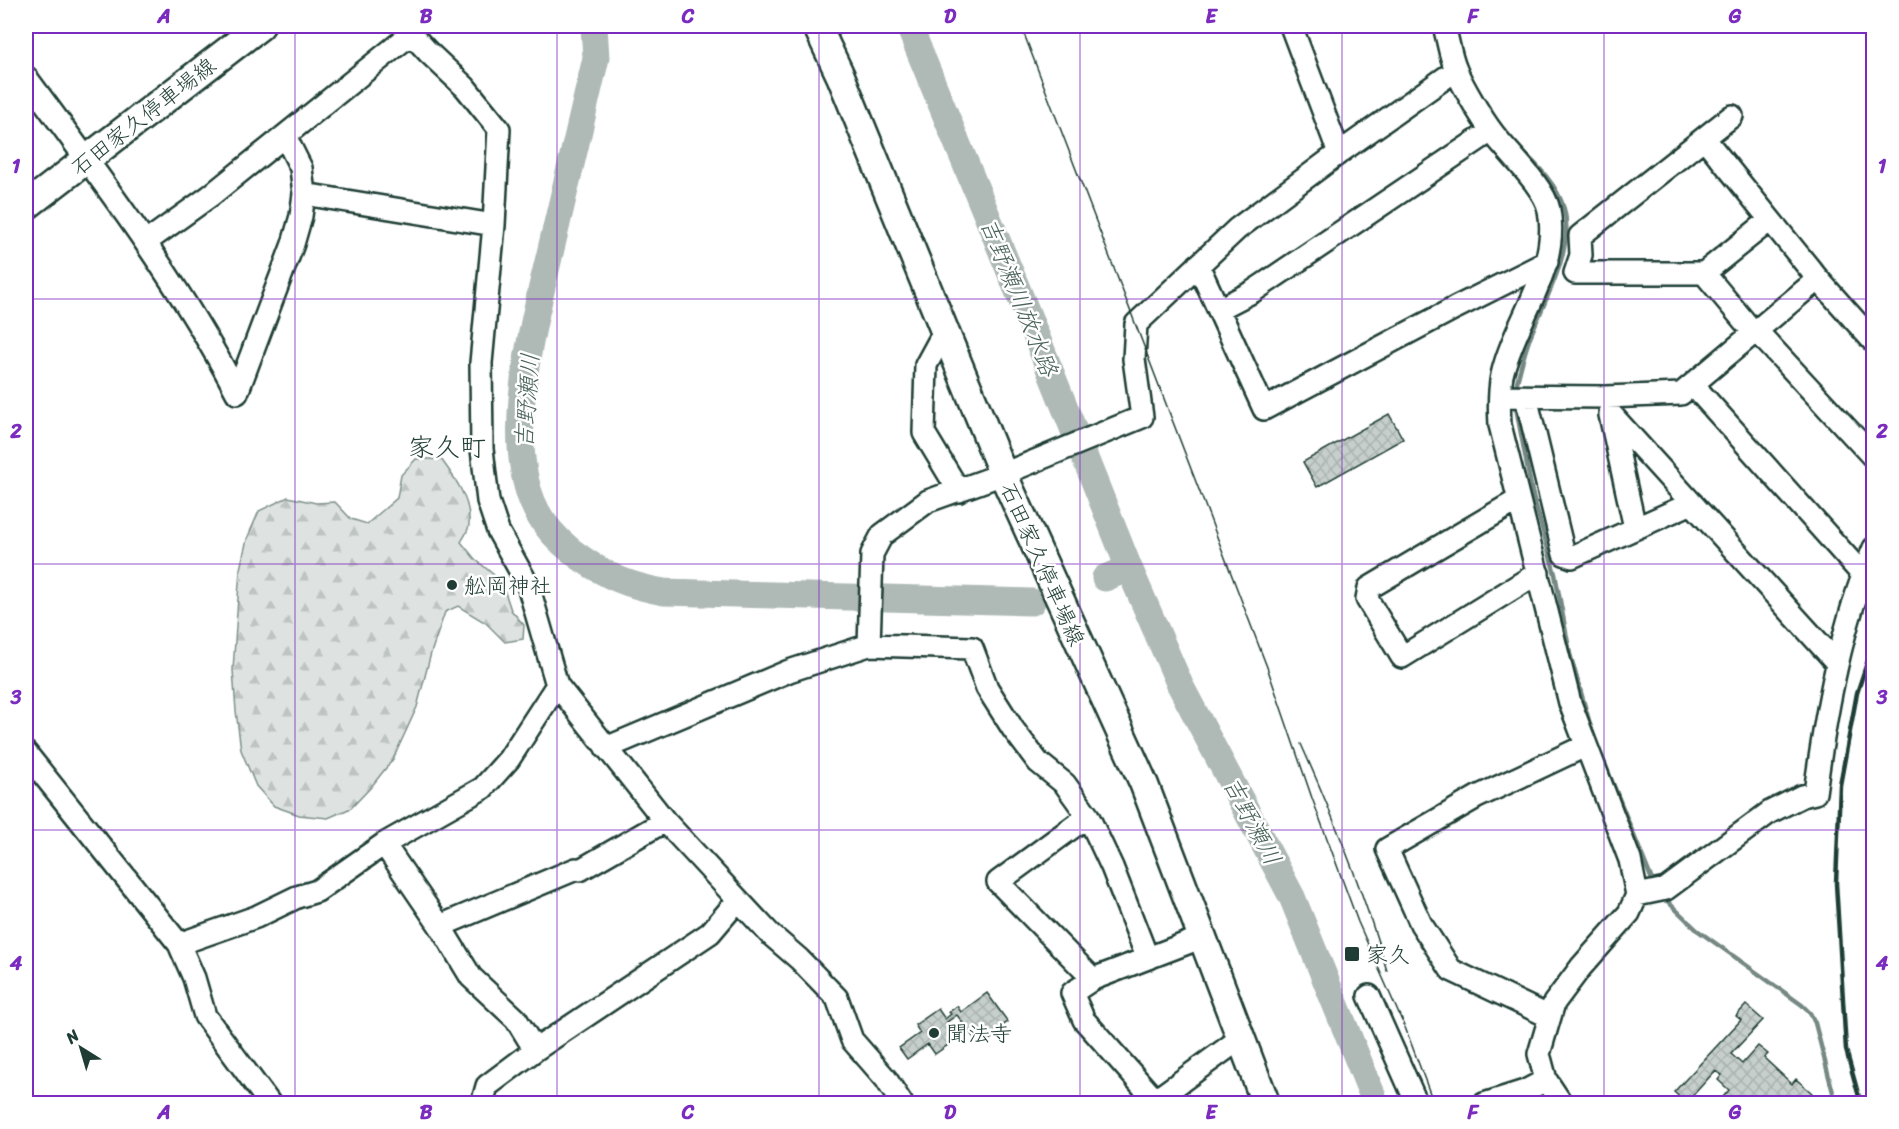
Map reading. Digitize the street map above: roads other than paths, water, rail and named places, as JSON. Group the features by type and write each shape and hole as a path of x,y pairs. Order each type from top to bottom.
{"main road":[{"name":"石田家久停車場線","path":"26,206 260,26"},
{"name":"石田家久停車場線","path":"817,26 849,97 1003,474 1144,784 1266,1104"}],"street":[{"path":"1291,26 1339,153"},
{"path":"1444,26 1456,70 1491,131 1546,200 1551,236 1546,262 1503,374 1514,397 1564,554 1572,557 1692,503"},
{"path":"146,242 210,196 285,136 408,30 465,87 499,129 494,225 481,363 482,449 488,501 498,531 528,585 557,685 665,821 738,900 837,998 852,1040 886,1079 902,1104"},
{"path":"869,645 872,554 882,535 928,501 1003,474 1142,417 1134,359 1136,324 1237,229 1456,70"},
{"path":"26,77 146,242 198,322 237,393 293,243 304,194 301,168 285,136"},
{"path":"1732,116 1580,236 1581,255 1575,273 1704,273 1770,220"},
{"path":"1219,309 1252,292 1491,131"},
{"path":"1704,138 1818,279 1874,342"},
{"path":"304,194 494,225"},
{"path":"1198,265 1264,409 1546,262"},
{"path":"1704,273 1754,333 1763,338 1874,458"},
{"path":"1514,397 1608,405 1681,394 1818,279"},
{"path":"944,332 926,366 924,433 959,491"},
{"path":"1693,385 1862,574"},
{"path":"1514,397 1501,434 1570,703 1630,860 1651,892"},
{"path":"1608,405 1692,503 1837,663"},
{"path":"1608,405 1635,528"},
{"path":"1518,500 1369,588 1367,599 1402,657 1538,573"},
{"path":"1562,1104 1545,1080 1539,1054 1554,1003 1581,966 1651,892 1770,812 1802,796 1815,793 1837,663 1862,574 1874,548"},
{"path":"606,748 789,671 869,645 972,648 987,688 1013,729 1038,762 1065,784 1088,816 1113,867 1147,957"},
{"path":"179,944 256,917 297,897 317,891 384,844 483,788 509,759 557,685"},
{"path":"1550,1017 1451,970 1421,924 1387,849 1476,797 1586,746"},
{"path":"26,753 179,944 194,978 205,1016 270,1104"},
{"path":"1088,816 998,882 1093,979"},
{"path":"440,926 576,869 580,870 665,821"},
{"path":"384,844 440,926 471,977 516,1019 535,1050"},
{"path":"483,1104 487,1086 535,1050 710,933 738,900"},
{"path":"1203,937 1093,979 1072,993 1084,1020 1153,1102 1240,1038"},
{"path":"1369,996 1417,1104"},
{"path":"1484,1104 1525,1091 1545,1080"}],"waterway":[{"name":"吉野瀬川","path":"594,26 596,58 536,313 523,386 522,459 529,492 542,520 570,550 601,570 630,584 664,592 1032,602"},
{"name":"吉野瀬川放水路","path":"909,26 1129,568"},
{"path":"1515,391 1530,337 1562,258 1566,225 1564,209 1557,192 1521,150"},
{"path":"1515,402 1532,492 1555,574 1570,654 1594,738"},
{"name":"吉野瀬川","path":"1105,578 1129,568 1180,685 1292,897 1376,1104"},
{"path":"1601,754 1654,885"},
{"path":"1663,897 1697,930 1810,1013 1815,1023 1836,1104"}],"tram line":[{"path":"1021,26 1267,667 1358,922 1402,1021"},
{"path":"1301,744 1348,856 1387,971"},
{"path":"1400,1014 1434,1104"}],"railway":[{"path":"1861,1104 1846,1050 1836,883 1840,785 1857,693 1874,642"}],"place":[{"name":"舩岡神社","path":"452,585"},
{"name":"家久","path":"1352,954"},
{"name":"聞法寺","path":"934,1033"}],"district":[{"name":"家久町","path":"447,447"}]}
